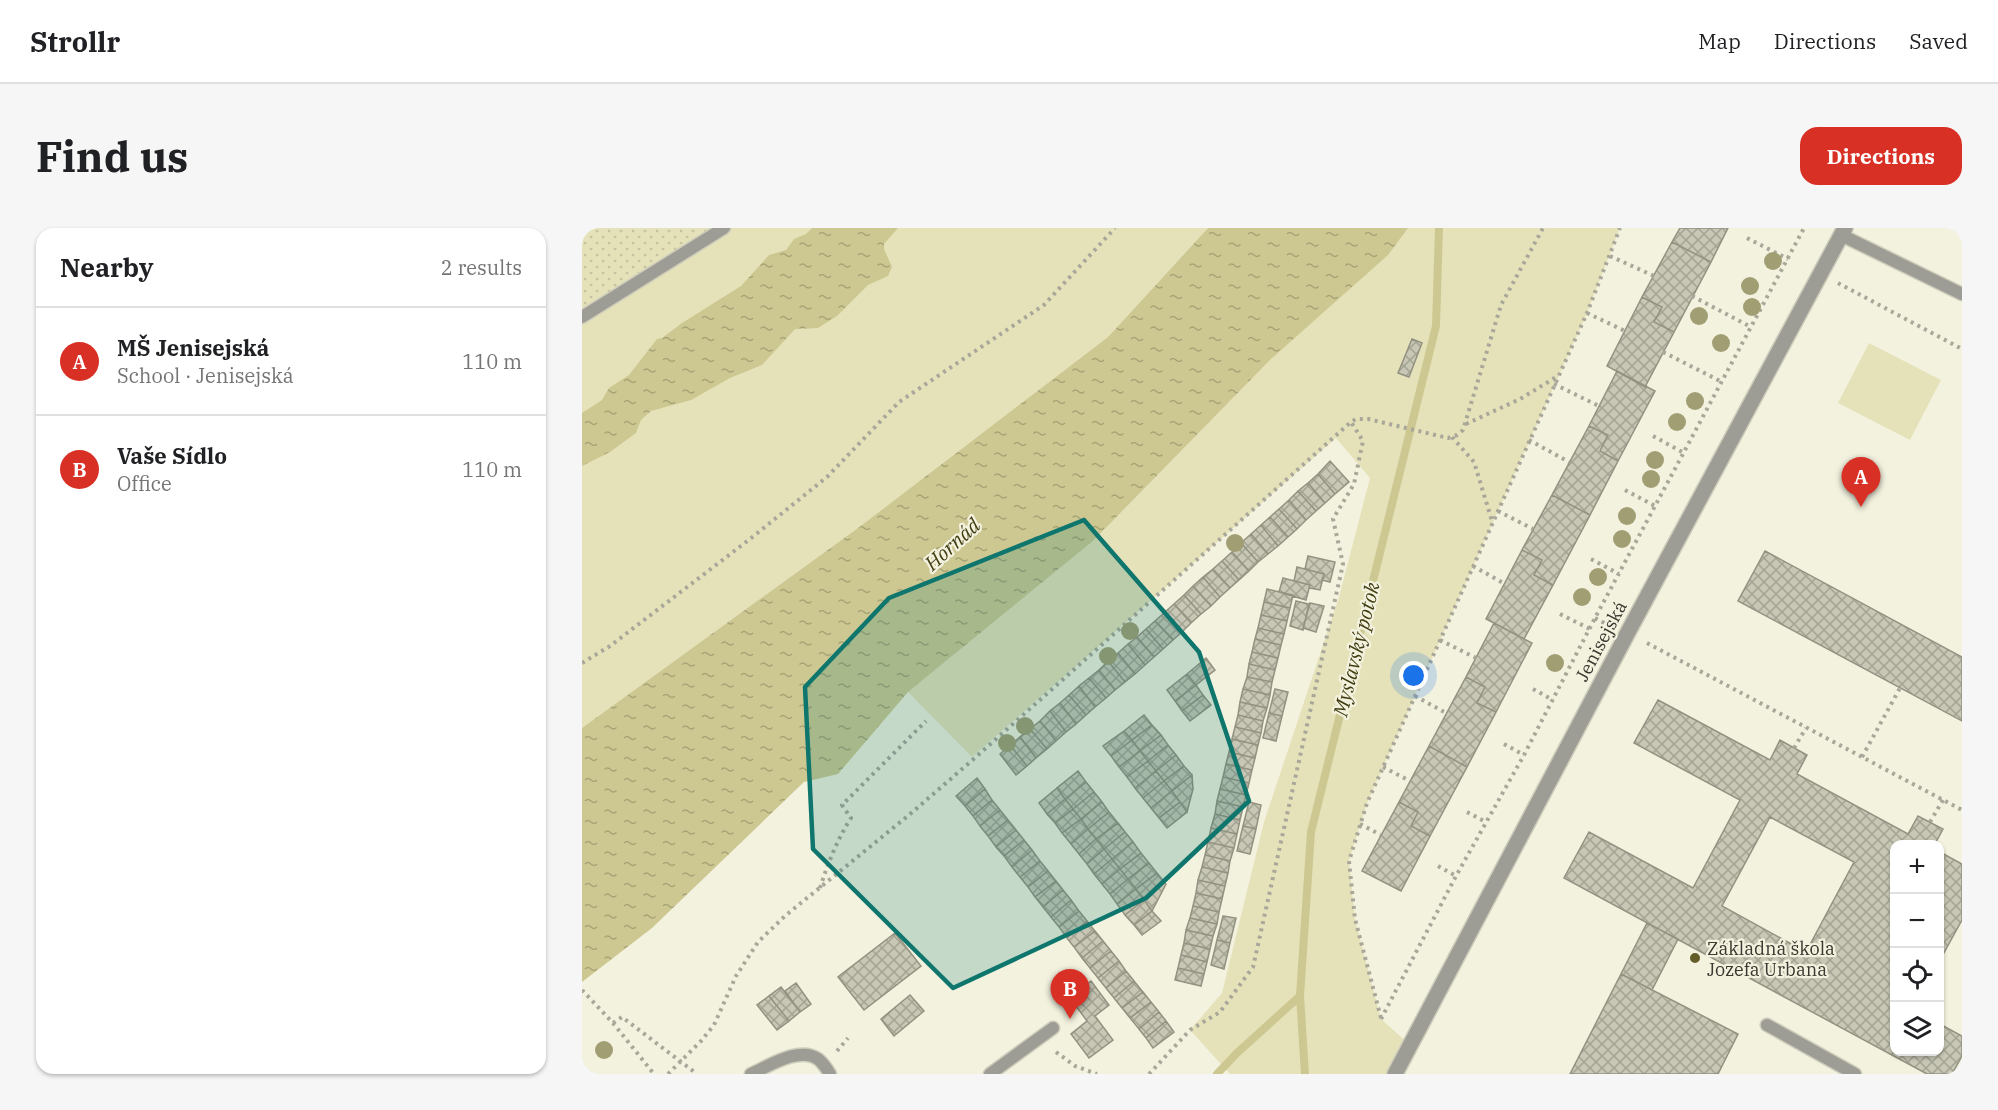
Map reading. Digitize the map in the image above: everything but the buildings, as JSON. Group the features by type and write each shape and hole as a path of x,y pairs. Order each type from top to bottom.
{"street":[{"name":"Jenisejská","path":"1395,1074 1843,231"}],"lane":[{"path":"582,317 724,228"},
{"path":"1843,231 1962,294"},
{"path":"1767,1024 1855,1074"},
{"path":"990,1074 1053,1028"},
{"path":"751,1074 794,1056 808,1054 819,1060 830,1074"}],"path":[{"path":"582,663 610,646 827,477 899,402 1044,305 1115,228"},
{"path":"668,1074 714,1025 736,976 758,942 785,916 976,757 1351,422 1356,419 1368,419 1448,438 1463,430 1501,305 1543,228"},
{"path":"1620,228 1587,313 1414,696 1360,824 1349,861 1355,919 1381,1019 1804,228"},
{"path":"1747,238 1788,259"},
{"path":"1610,256 1654,276"},
{"path":"1837,283 1962,349"},
{"path":"1692,296 1751,327"},
{"path":"1587,313 1625,331"},
{"path":"1663,352 1722,382"},
{"path":"1466,424 1520,399 1558,376"},
{"path":"1554,384 1599,406"},
{"path":"1149,1074 1190,1030 1220,1012 1253,967 1343,564 1333,519 1354,484 1364,441 1351,422"},
{"path":"1653,436 1684,453"},
{"path":"1452,437 1474,462 1493,522"},
{"path":"1529,440 1569,462"},
{"path":"1624,490 1655,506"},
{"path":"1498,511 1533,529"},
{"path":"1591,559 1619,574"},
{"path":"1473,566 1505,584"},
{"path":"1560,614 1590,629"},
{"path":"1595,618 1962,810"},
{"path":"1440,640 1476,658"},
{"path":"1862,758 1900,688"},
{"path":"1533,689 1553,700"},
{"path":"1414,696 1446,713"},
{"path":"820,888 837,843 851,818 842,805 926,721"},
{"path":"1794,748 1806,728"},
{"path":"1504,744 1524,755"},
{"path":"1383,767 1410,781"},
{"path":"1930,822 1943,800"},
{"path":"1467,812 1486,822"},
{"path":"1360,824 1382,835"},
{"path":"1438,866 1456,876"},
{"path":"582,990 613,1023 654,1074"},
{"path":"613,1023 622,1017 697,1074"},
{"path":"1038,1040 1075,1066 1097,1074"}],"highlighted area":[{"path":"1084,520 1199,652 1249,801 1146,898 953,988 813,849 805,687 889,598"}],"shaded area":[{"path":"582,228 724,228 582,317"},
{"path":"724,228 1208,228 1108,337 858,528 582,728 582,317"},
{"path":"1387,228 1620,228 1587,313 1367,803 1349,861 1355,919 1381,1019 1410,1045 1395,1074 1230,1074 1190,1030 1222,993 1264,822 1339,597 1370,478 1336,438 972,757 908,692 1093,541 1271,359"},
{"path":"1869,343 1941,380 1910,440 1838,403"}],"water":[{"path":"812,228 898,228 884,244 892,267 888,276 868,285 837,316 818,328 795,329 762,365 730,378 691,400 651,411 641,420 636,433 610,452 582,466 582,413 602,400 609,388 629,375 657,339 662,338 741,286 769,255 786,250 794,239 806,234"},
{"name":"Hornád","path":"1208,228 1408,228 1388,255 1271,359 1093,541 908,692 838,774 804,782 652,928 582,982 582,728 858,528 1108,337"}],"waterway":[{"name":"Myslavský potok","path":"1305,1074 1300,996 1311,832 1436,326 1439,228"},
{"path":"1217,1074 1300,996"}],"place":[{"name":"MŠ Jenisejská","path":"1861,507"},
{"name":"Základná škola Jozefa Urbana","path":"1695,958"},
{"name":"Vaše Sídlo","path":"1070,1019"}]}
